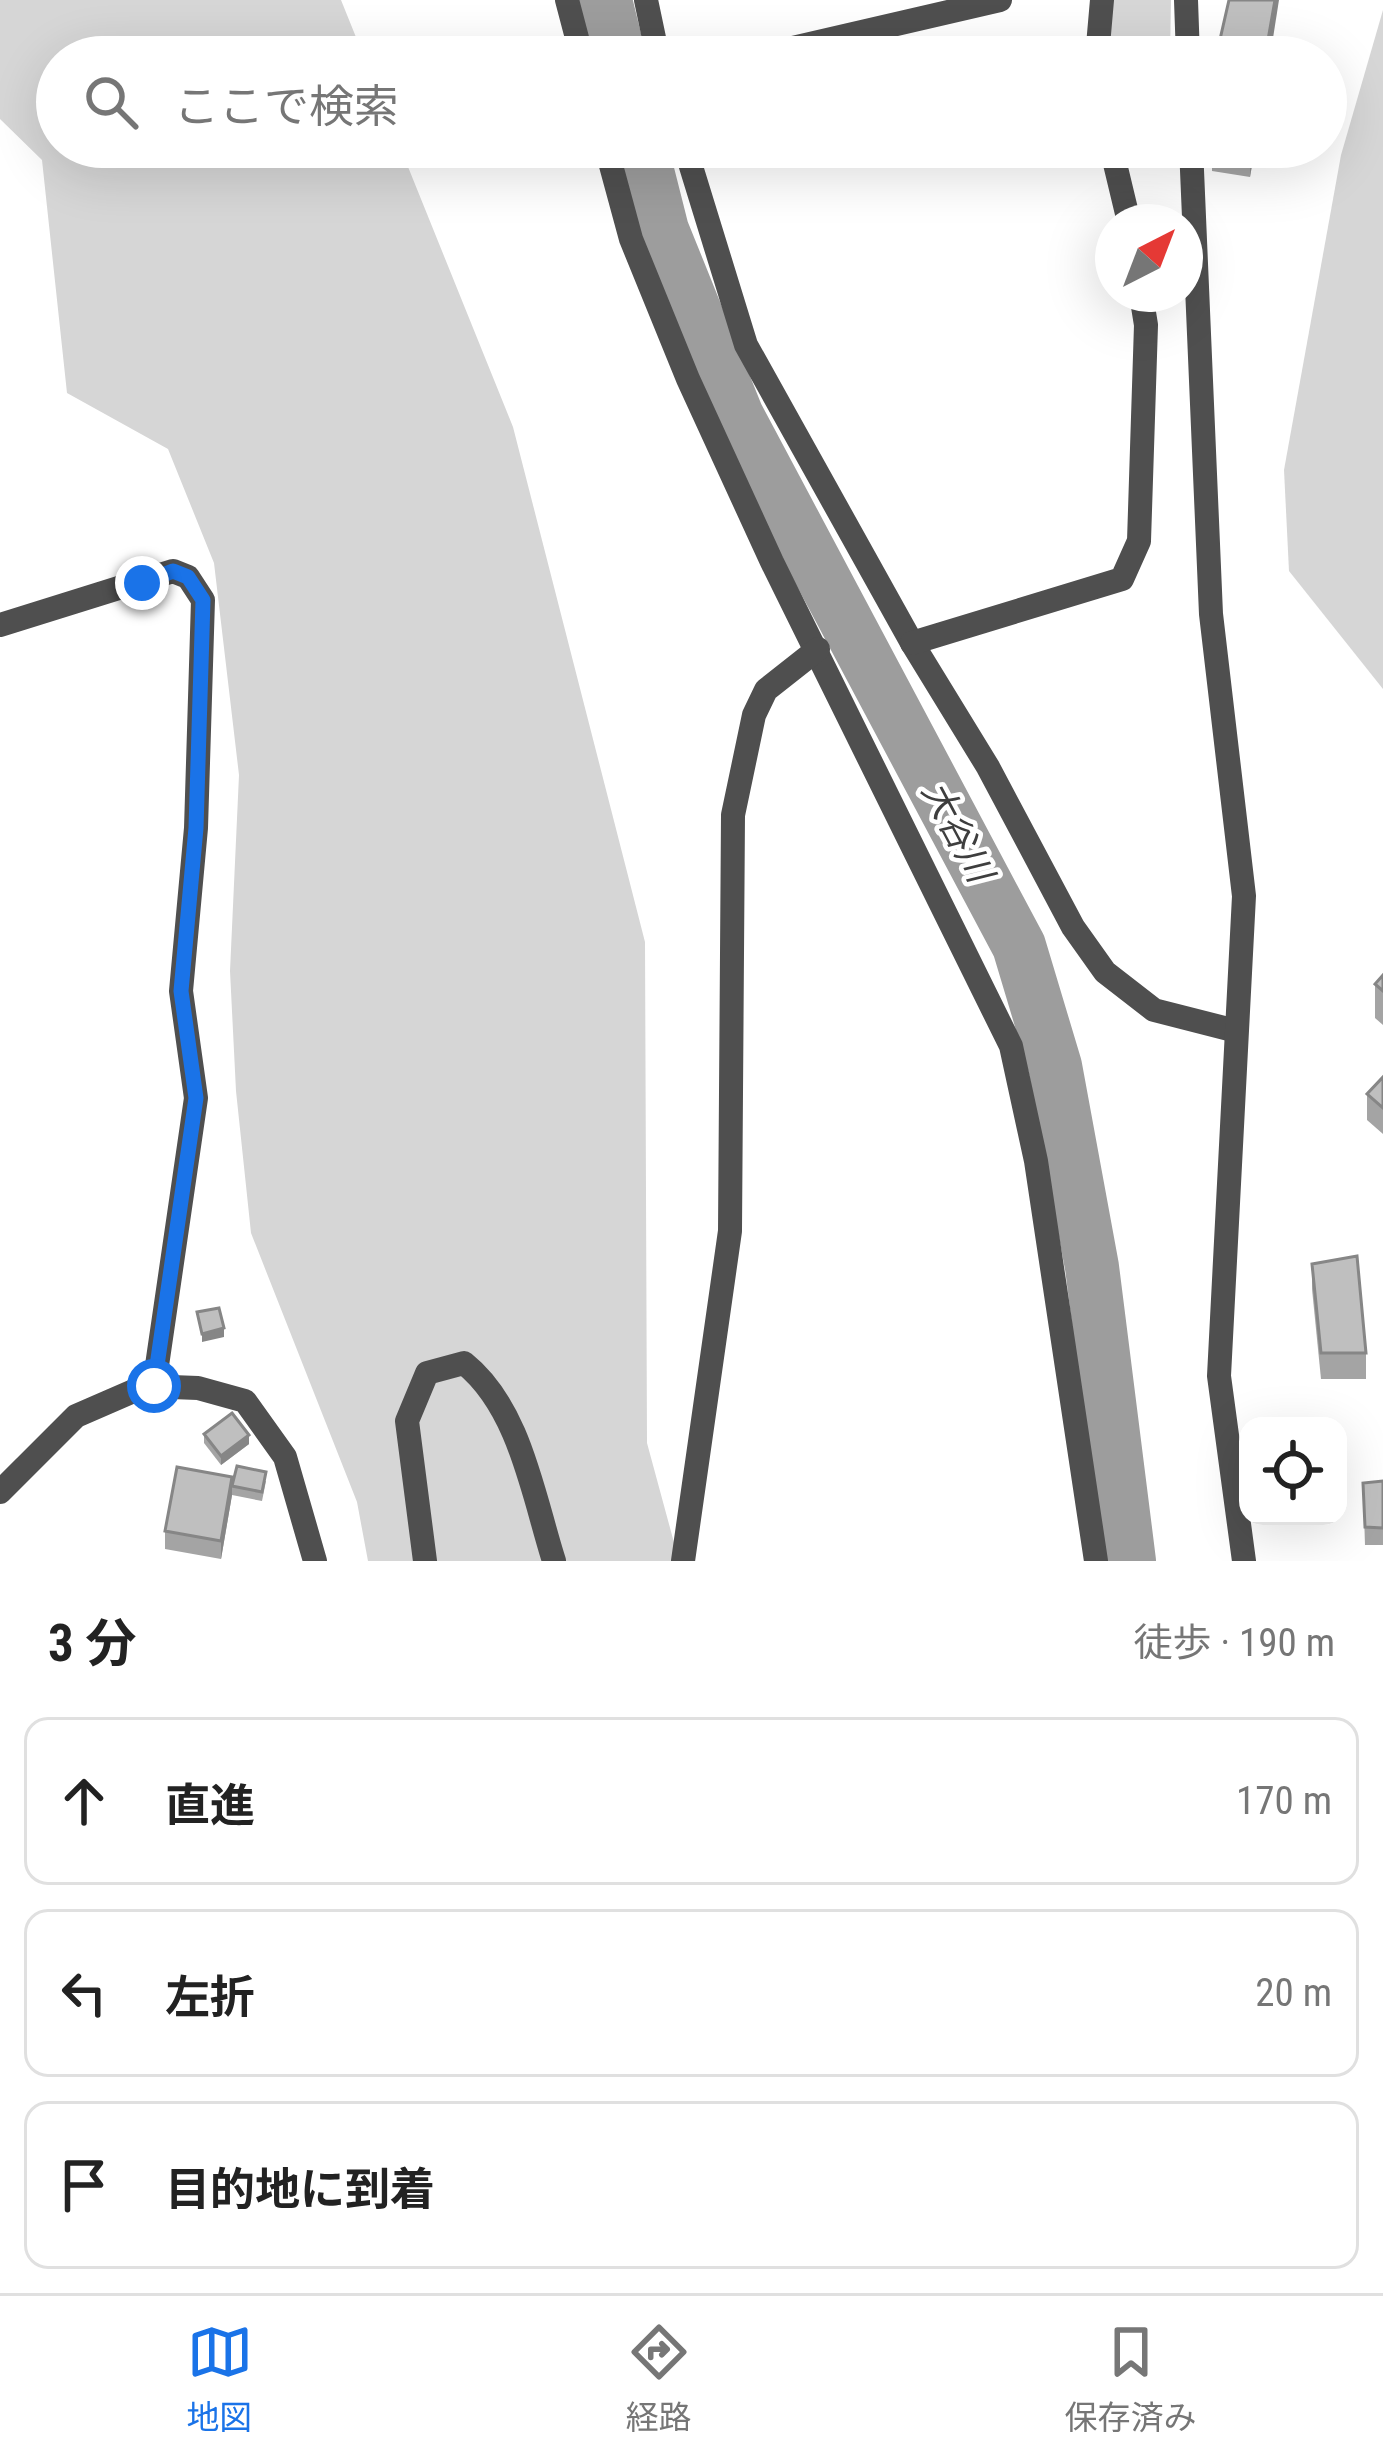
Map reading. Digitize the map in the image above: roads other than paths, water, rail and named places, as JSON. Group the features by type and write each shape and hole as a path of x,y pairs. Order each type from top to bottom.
{"street":[{"path":"567,0 576,36"},
{"path":"646,0 654,36"},
{"path":"845,36 1000,0"},
{"path":"1099,36 1102,0"},
{"path":"1186,0 1187,36"},
{"path":"612,168 631,239 688,379 772,562 1011,1046 1036,1161 1096,1561"},
{"path":"691,168 746,345 912,643 988,767 1073,927 1105,972 1154,1010 1237,1031"},
{"path":"1116,168 1125,204"},
{"path":"1192,168 1210,614 1244,896 1219,1376 1244,1561"},
{"path":"912,643 1122,579 1139,541 1144,312"},
{"path":"0,625 173,571 188,577 203,600 196,828 181,991 196,1098 154,1386"},
{"path":"683,1561 730,1231 733,814 754,715 766,690 818,649"},
{"path":"425,1561 407,1421 427,1373 464,1363 485,1381 512,1431 554,1561"},
{"path":"0,1492 76,1416 145,1385 198,1388 245,1401 285,1457 316,1561"}],"waterway":[{"name":"大谷川","path":"605,0 614,36"},
{"name":"大谷川","path":"646,168 662,230 737,416 1019,946 1055,1066 1092,1267 1129,1561"}]}
